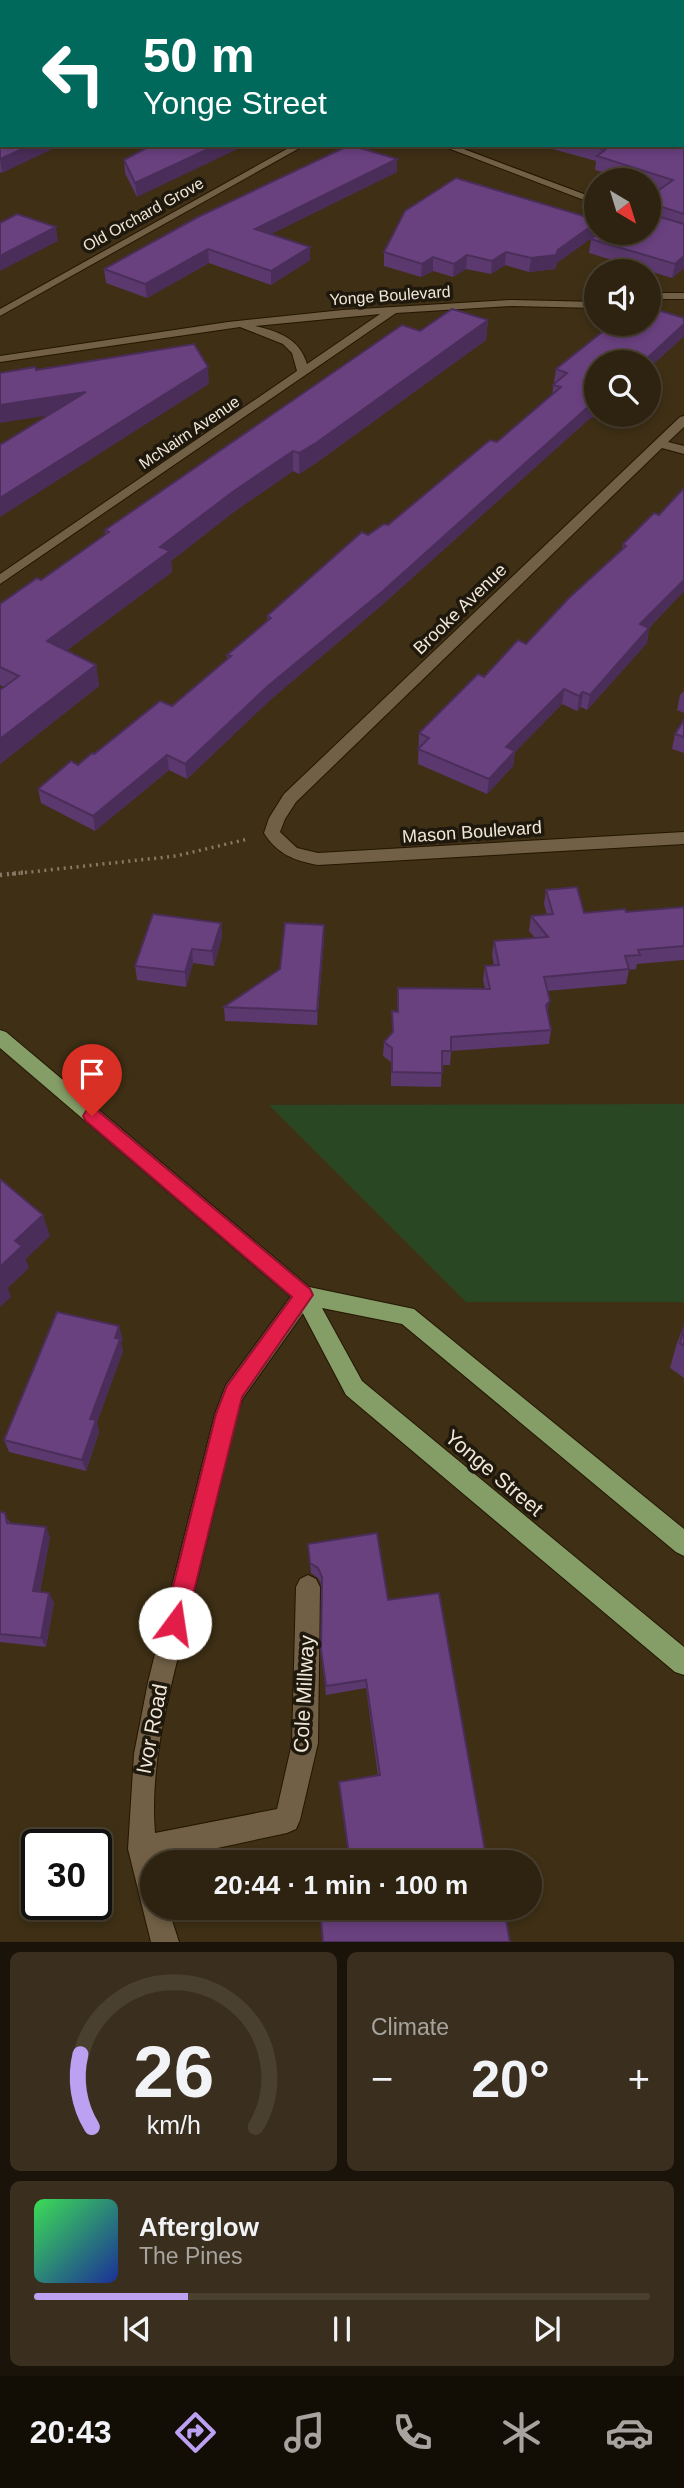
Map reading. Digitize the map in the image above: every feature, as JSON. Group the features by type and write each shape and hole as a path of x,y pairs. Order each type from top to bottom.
{"main road":[{"name":"Yonge Street","path":"0,1037 304,1295 354,1388 684,1663"},
{"name":"Yonge Street","path":"304,1295 407,1316 684,1544"}],"street":[{"name":"Old Orchard Grove","path":"0,313 297,147"},
{"path":"449,147 584,197"},
{"path":"661,296 684,296"},
{"name":"Yonge Boulevard","path":"1,352 29,354 228,325 394,309 584,299"},
{"name":"Yonge Boulevard","path":"554,302 584,304"},
{"path":"661,306 684,306"},
{"name":"McNairn Avenue","path":"0,580 394,309"},
{"name":"Yonge Boulevard","path":"228,325 250,328 281,339 297,352 303,373"},
{"name":"Brooke Avenue","path":"272,833 277,818 290,798 684,420"},
{"path":"660,444 684,450"},
{"name":"Mason Boulevard","path":"272,833 281,846 290,852 299,857 318,859 684,838"},
{"name":"Ivor Road","path":"141,1849 142,1784 156,1701 226,1414 234,1392 304,1295"},
{"name":"Cole Millway","path":"141,1849 287,1819 305,1743 308,1587"},
{"path":"159,1920 165,1942"}],"path":[{"path":"0,875 176,856 272,833"}],"green space":[{"path":"684,1104 684,1302 466,1302 269,1105"}],"building":[{"path":"0,147 27,147 0,159"},
{"path":"148,147 213,147 135,183 124,160"},
{"path":"346,147 357,147 397,159 255,229 310,247 271,271 208,249 145,284 104,269 198,217"},
{"path":"595,147 684,147 684,214 662,207 662,188 673,180 662,177 662,168 635,168 597,156 605,150"},
{"path":"456,178 584,216 584,231 558,250 556,255 531,258 506,252 492,261 467,255 454,264 433,257 422,264 384,252 405,211"},
{"path":"17,214 56,227 0,256 0,223"},
{"path":"662,218 684,224 684,256 675,264 611,245 662,245"},
{"path":"452,309 488,320 316,443 299,453 293,451 234,491 160,547 170,551 47,641 96,665 0,739 0,690 19,676 0,667 0,604 37,578 41,580 109,532 105,530 402,325 420,331"},
{"path":"661,311 684,318 684,324 656,350 584,350 584,410 383,591 268,686 185,764 167,755 93,816 38,789 71,761 78,765 94,754 160,701 172,706 231,656 227,655 271,618 267,616 362,532 368,535 384,524 388,525 490,440 497,442 561,387 553,385 567,373 556,369 597,336 661,336"},
{"path":"194,344 208,367 0,498 0,445 86,392 0,405 0,373 35,367 36,370"},
{"path":"684,488 684,580 640,624 649,628 590,695 583,692 579,696 564,689 506,747 515,751 489,779 418,749 429,738 419,733 478,674 484,677 518,640 526,644 570,597 626,546 623,544 654,513 659,515"},
{"path":"684,720 684,737 675,734"},
{"path":"577,887 584,913 684,907 684,946 638,950 640,955 625,956 629,969 544,977 550,1001 546,1005 551,1030 451,1037 451,1051 442,1051 442,1073 392,1072 392,1048 384,1042 393,1032 392,1011 398,1012 398,988 490,989 485,966 499,965 494,941 548,937 531,916 553,914 546,890"},
{"path":"153,914 221,923 212,951 192,949 185,972 135,966"},
{"path":"285,923 324,925 317,1011 224,1007 280,969"},
{"path":"0,1179 43,1215 15,1241 22,1246 0,1267"},
{"path":"57,1312 119,1326 115,1338 120,1339 90,1419 96,1420 82,1460 4,1440"},
{"path":"684,1327 684,1346 680,1343"},
{"path":"0,1512 5,1513 7,1523 46,1527 33,1591 49,1593 41,1638 0,1634"},
{"path":"377,1533 388,1600 439,1593 485,1850 348,1850 339,1782 380,1775 366,1680 326,1686 321,1650 322,1577 318,1568 310,1563 308,1544"},
{"path":"321,1920 506,1920 510,1942 323,1942"}],"route":[{"path":"92,1116 304,1295 234,1392 226,1414 175,1623"}]}
